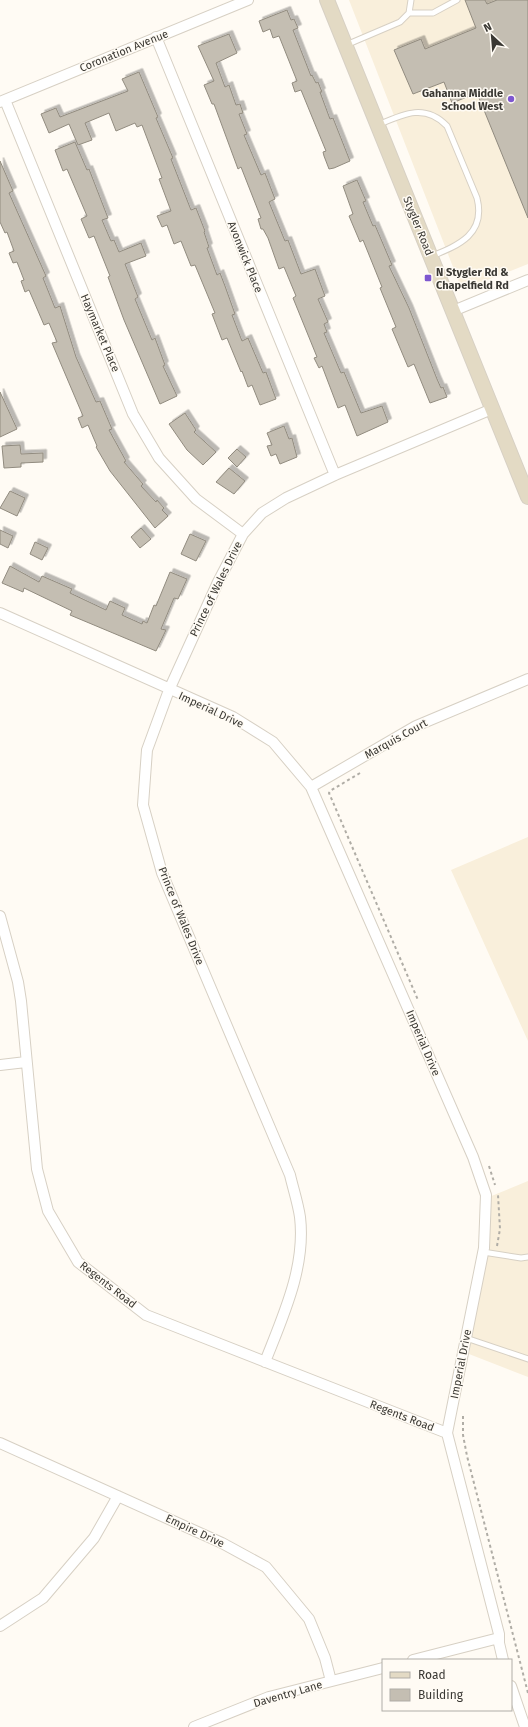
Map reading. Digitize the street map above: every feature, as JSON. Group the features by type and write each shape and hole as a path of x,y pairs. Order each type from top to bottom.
{"main road":[{"name":"Stygler Road","path":"327,0 528,497"}],"street":[{"name":"Coronation Avenue","path":"2,101 248,0"},
{"name":"Avonwick Place","path":"156,38 335,476"},
{"name":"Haymarket Place","path":"2,101 133,414 159,458 196,499 243,534"},
{"path":"453,311 528,280"},
{"name":"Prince of Wales Drive","path":"265,1362 286,1309 299,1264 300,1217 290,1175 162,873 143,805 147,750 169,690 218,582 243,534 262,513 286,498 492,409"},
{"name":"Imperial Drive","path":"0,613 232,717 273,742 311,787 473,1157 486,1195 483,1252 447,1433 499,1638 503,1659"},
{"name":"Marquis Court","path":"311,787 416,726 528,679"},
{"name":"Regents Road","path":"0,916 18,982 37,1169 48,1211 78,1262 146,1315 447,1433"},
{"path":"0,1065 26,1062"},
{"name":"Empire Drive","path":"0,1443 222,1543 266,1567 309,1619 325,1658 331,1681"},
{"path":"0,1626 43,1598 94,1538 118,1496"},
{"path":"417,1659 499,1638"},
{"name":"Daventry Lane","path":"194,1727 269,1697 382,1668"},
{"path":"512,1689 525,1727"}],"lane":[{"path":"345,45 400,22 409,13 411,0"},
{"path":"409,13 434,13 457,0"},
{"path":"377,125 400,116 416,112 433,115 441,120 447,126 477,198 480,209 479,219 469,236 453,247 431,256"},
{"path":"483,1252 521,1258 528,1257"},
{"path":"466,1338 528,1359"}],"path":[{"path":"365,770 328,792 418,1001"},
{"path":"488,1164 496,1188"},
{"path":"496,1247 500,1214 497,1192"},
{"path":"463,1412 463,1435 467,1456 528,1693"}],"shaded area":[{"path":"349,0 528,0 528,264 462,290"},
{"path":"528,837 528,1041 451,870"},
{"path":"528,1181 528,1377 469,1354 489,1197"}],"building":[{"name":"Gahanna Middle School West","path":"465,0 485,0 487,4 497,0 528,0 528,218 477,93 452,103 444,82 413,94 394,50 421,39 425,49 476,28"},
{"path":"287,10 291,20 294,19 298,28 293,30 311,76 312,75 316,83 318,82 330,119 333,118 350,161 334,168 329,169 323,152 326,151 301,90 295,92 292,83 297,81 279,36 273,38 270,29 263,32 259,21"},
{"path":"229,34 237,53 216,63 225,87 229,85 236,105 240,104 243,113 239,114 247,134 244,135 261,175 265,173 275,199 269,202 285,241 288,240 301,274 315,269 325,296 318,299 328,322 324,324 327,332 324,333 341,373 344,372 361,413 382,406 388,422 357,436 345,405 338,408 322,366 319,368 314,358 317,357 293,298 296,296 284,267 279,269 268,238 263,229 261,229 258,219 261,218 241,167 238,169 214,104 212,104 204,85 214,81 198,46"},
{"path":"139,72 158,117 156,118 173,158 171,159 191,210 196,208 205,231 204,232 209,247 207,248 217,275 220,273 225,286 235,314 232,315 242,341 248,338 263,373 266,372 276,399 260,405 252,385 248,387 227,338 222,340 212,314 215,313 195,265 191,266 181,241 174,244 167,225 162,227 157,216 171,211 159,179 162,178 142,125 137,127 135,123 116,131 109,113 85,123 92,140 78,145 69,124 49,133 41,114 56,108 60,117 128,91 122,79"},
{"path":"75,142 87,170 89,169 108,218 102,220 111,241 114,240 119,252 141,243 146,256 125,264 138,297 135,299 152,340 155,338 165,365 163,366 177,396 160,404 124,320 108,277 110,276 94,236 89,238 81,219 87,216 67,169 63,171 55,150"},
{"path":"0,161 13,191 9,193 46,276 43,278 55,308 60,306 76,357 96,402 100,401 112,429 109,430 126,461 124,462 143,484 141,486 156,502 157,500 164,508 162,510 168,516 155,528 110,471 96,447 97,446 88,425 82,428 78,418 83,416 52,343 57,342 49,323 44,325 29,290 25,292 21,281 24,280 17,262 13,263 9,253 14,251 7,232 5,233 0,222"},
{"path":"357,180 366,201 363,202 373,226 375,225 392,265 389,266 409,308 437,379 441,388 443,387 447,397 430,403 414,364 408,367 392,329 396,327 380,288 382,287 363,240 360,242 349,216 353,214 343,186"},
{"path":"0,392 17,429 0,437"},
{"path":"185,413 196,430 194,432 216,452 203,465 187,450 169,424"},
{"path":"284,426 289,439 292,438 297,457 280,464 276,454 271,456 267,446 272,445 267,433"},
{"path":"20,445 21,454 43,453 43,462 21,463 21,467 4,468 2,446"},
{"path":"237,449 246,457 237,467 228,458"},
{"path":"229,468 245,481 234,494 216,482"},
{"path":"10,491 25,498 17,516 0,508"},
{"path":"141,528 151,539 140,548 131,537"},
{"path":"0,530 13,536 8,548 0,544"},
{"path":"190,534 206,541 196,561 181,554"},
{"path":"35,542 48,548 42,560 30,554"},
{"path":"10,566 39,582 42,576 72,589 70,593 106,610 110,601 125,608 122,615 142,624 143,621 147,623 154,605 156,606 170,572 187,579 178,599 174,598 161,629 166,630 156,651 70,615 72,611 24,588 23,592 2,583"}],"place":[{"name":"Gahanna Middle School West","path":"511,99"},
{"name":"N Stygler Rd & Chapelfield Rd","path":"428,278"}]}
